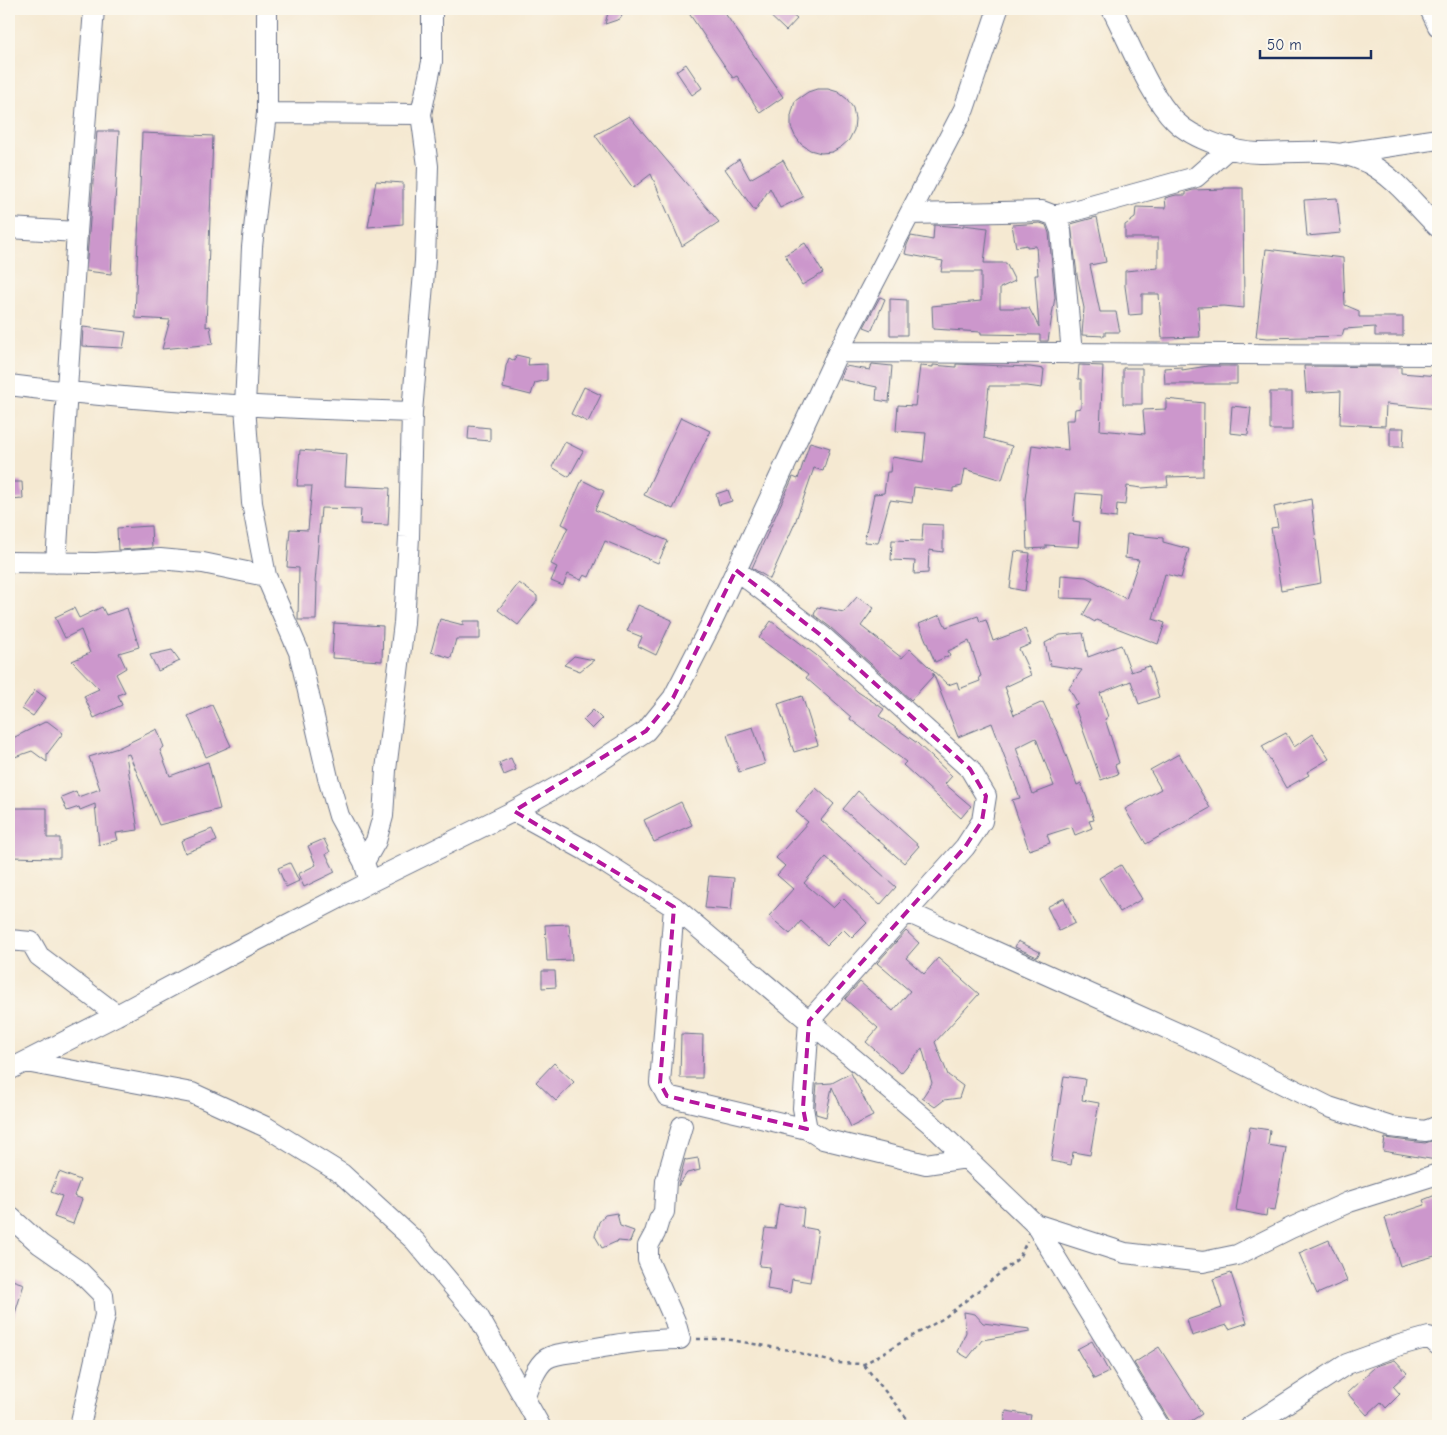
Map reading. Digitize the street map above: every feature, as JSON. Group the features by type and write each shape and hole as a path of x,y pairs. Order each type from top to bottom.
{"street":[{"path":"56,563 77,232 94,9"},
{"path":"267,9 267,113 252,247 245,406 252,503 266,576 299,652 328,778 339,816 364,862 370,882"},
{"path":"364,862 376,841 382,816 404,623 409,536 412,412 425,261 428,166 421,114 432,62 432,9"},
{"path":"17,1066 370,882 514,811 580,774 646,731 673,698 711,624 838,352 964,109 998,9"},
{"path":"1112,9 1153,91 1176,122 1194,135 1207,141 1257,153 1304,151 1339,153 1438,139"},
{"path":"1430,9 1438,26"},
{"path":"267,113 421,114"},
{"path":"910,214 1042,211 1055,216 1196,177 1230,148"},
{"path":"1339,153 1368,163 1391,178 1438,227"},
{"path":"1055,216 1061,230 1072,354"},
{"path":"9,228 77,232"},
{"path":"838,352 1438,355"},
{"path":"9,385 68,392 245,406 412,412"},
{"path":"9,562 96,563 160,559 203,563 266,576"},
{"path":"736,570 822,636 970,769 986,796 982,821 965,847 809,1021 803,1108 807,1129"},
{"path":"514,811 585,850 674,907 931,1124 1035,1224 1159,1426"},
{"path":"674,907 660,1083 667,1096 807,1129 823,1139 926,1164 966,1158"},
{"path":"907,912 1204,1045 1329,1107 1391,1127 1426,1130 1438,1126"},
{"path":"9,940 31,942 39,956 117,1015"},
{"path":"17,1066 192,1093 266,1127 342,1174 415,1241 478,1316 525,1396 540,1426"},
{"path":"525,1396 530,1382 544,1360 558,1355 603,1346 661,1339 680,1339 675,1321 648,1260 648,1246 664,1212 666,1182 682,1126"},
{"path":"1035,1224 1125,1253 1203,1262 1237,1255 1349,1202 1438,1174"},
{"path":"9,1216 40,1244 80,1272 103,1295 106,1315 80,1426"},
{"path":"1251,1426 1347,1364 1429,1337 1438,1345"},
{"path":"506,1364 538,1370"}],"path":[{"path":"680,1339 725,1339 788,1350 836,1363 864,1364 944,1318 994,1279 1019,1258 1035,1224"},
{"path":"864,1364 913,1426"}],"highlighted area":[{"path":"736,570 822,636 970,769 986,796 982,821 965,847 809,1021 803,1108 807,1129 667,1096 660,1083 674,907 514,811 646,731 673,698"}],"building":[{"path":"609,9 626,9 620,19 605,24"},
{"path":"686,9 722,9 783,97 760,113 737,76 733,78"},
{"path":"763,9 785,9 797,19 786,31"},
{"path":"686,64 702,88 692,95 676,71"},
{"path":"817,89 828,89 838,92 847,99 853,108 854,130 849,140 832,152 821,153 810,150 801,144 791,127 791,116 795,101 808,92"},
{"path":"629,116 719,222 682,246 651,174 633,188 595,135"},
{"path":"97,131 119,131 111,274 86,271"},
{"path":"142,133 213,136 206,327 210,326 213,344 162,349 170,320 135,318"},
{"path":"739,159 750,179 783,160 803,197 780,208 770,188 755,211 725,169"},
{"path":"376,181 403,183 403,224 368,227"},
{"path":"1243,188 1244,308 1224,306 1198,307 1200,337 1162,338 1159,294 1142,294 1142,314 1129,315 1125,286 1125,271 1158,268 1158,238 1125,238 1125,225 1135,218 1136,207 1166,208 1165,198 1186,195 1186,192 1193,190"},
{"path":"1337,198 1341,233 1307,236 1304,200"},
{"path":"1097,217 1106,262 1090,265 1100,312 1116,312 1120,332 1105,332 1105,336 1082,335 1084,308 1077,275 1071,224"},
{"path":"1040,223 1046,225 1049,233 1055,297 1048,341 1040,341 1040,335 981,334 981,332 933,329 932,306 981,301 981,272 941,272 943,261 905,254 911,236 933,240 934,225 963,227 963,225 988,228 984,263 1006,263 1015,281 1000,288 1000,308 1029,308 1039,327 1035,275 1038,275 1036,246 1016,247 1012,225"},
{"path":"805,243 823,273 802,285 785,255"},
{"path":"1266,249 1343,258 1345,305 1359,311 1359,317 1403,317 1403,336 1375,336 1375,327 1344,329 1342,336 1256,337"},
{"path":"880,297 885,299 872,330 864,327"},
{"path":"890,299 907,300 907,335 890,335"},
{"path":"83,327 126,332 123,348 82,346"},
{"path":"516,355 529,358 528,365 547,364 547,380 535,383 531,395 503,388 509,358 515,361"},
{"path":"872,364 892,366 889,402 876,400 877,387 839,379 845,366 870,370"},
{"path":"956,364 1044,369 1042,388 989,386 984,438 1012,446 1002,480 965,469 962,486 953,488 953,492 914,487 912,503 890,500 878,543 864,542 874,494 884,493 887,472 890,472 892,457 923,462 926,433 896,431 898,405 915,406 920,366 956,367"},
{"path":"1079,365 1103,366 1100,430 1145,434 1143,410 1166,409 1166,399 1204,403 1203,476 1167,477 1168,486 1142,488 1127,486 1125,505 1117,504 1116,518 1100,516 1102,495 1076,493 1073,521 1080,522 1078,547 1046,545 1046,548 1027,549 1025,499 1032,445 1068,450 1066,420 1074,420 1075,409 1081,408 1081,379 1078,379"},
{"path":"1208,366 1237,366 1237,384 1165,384 1164,368 1182,367 1182,370"},
{"path":"1304,366 1401,367 1401,373 1438,376 1438,409 1386,404 1385,426 1340,424 1341,391 1306,393"},
{"path":"1123,368 1142,368 1142,404 1123,404"},
{"path":"584,387 601,395 588,422 571,414"},
{"path":"1270,392 1292,392 1292,430 1270,430"},
{"path":"1232,406 1251,408 1248,435 1230,433"},
{"path":"681,417 710,431 673,509 644,495"},
{"path":"469,426 490,428 490,441 468,439"},
{"path":"1390,428 1404,428 1403,447 1390,447"},
{"path":"565,442 583,451 569,477 552,467"},
{"path":"810,442 830,448 823,471 814,468 795,523 770,579 752,568 793,477 798,479"},
{"path":"300,450 347,454 345,486 390,488 388,525 360,524 361,509 321,508 315,583 317,583 316,620 298,620 299,568 287,567 290,529 308,530 312,486 297,486"},
{"path":"582,480 604,491 595,510 668,541 658,563 605,541 589,577 584,575 581,580 568,574 563,586 551,581 557,567 551,564 568,527 562,524"},
{"path":"9,482 22,482 23,499 9,500"},
{"path":"728,490 732,501 719,505 716,494"},
{"path":"1311,499 1321,583 1281,590 1271,528 1278,527 1274,507"},
{"path":"923,524 943,525 943,552 929,550 928,573 914,574 915,561 891,560 892,540 922,541"},
{"path":"151,526 152,548 118,550 117,528"},
{"path":"1127,534 1163,538 1163,542 1189,549 1181,578 1165,574 1153,619 1165,623 1158,644 1096,620 1095,622 1083,615 1092,599 1060,598 1061,575 1086,577 1126,599 1139,560 1125,558"},
{"path":"1015,551 1030,553 1025,591 1010,588"},
{"path":"519,583 537,596 537,601 518,625 498,610"},
{"path":"857,597 874,608 861,626 902,658 910,649 948,685 957,682 959,689 980,681 979,677 981,676 969,641 948,651 950,655 935,662 919,624 940,615 946,627 978,616 980,622 986,620 993,641 1025,629 1031,644 1019,649 1031,675 1005,687 1006,692 1014,715 1043,702 1059,736 1077,785 1081,783 1087,798 1094,820 1089,821 1092,828 1075,835 1072,827 1047,835 1050,843 1029,850 1012,800 1020,798 992,723 958,737 933,673 933,676 911,700 830,627 814,615 817,607 844,612","holes":["1036,738 1054,786 1033,794 1016,748"]},
{"path":"638,605 672,620 656,655 638,646 642,637 627,631"},
{"path":"102,607 106,615 127,608 139,647 119,653 126,668 116,674 125,692 118,695 122,705 94,718 84,696 99,689 72,661 90,653 81,630 65,638 55,617 74,608 79,618"},
{"path":"440,619 463,625 463,621 480,621 480,639 456,639 451,658 431,652"},
{"path":"771,621 816,655 858,692 884,709 879,716 917,743 952,776 945,784 971,806 961,818 903,765 906,762 850,719 851,717 806,678 808,675 759,638"},
{"path":"334,623 383,626 382,661 332,658"},
{"path":"1083,633 1088,657 1121,645 1131,672 1149,666 1159,697 1139,704 1131,681 1100,693 1108,717 1105,719 1119,763 1115,765 1118,774 1101,780 1074,705 1078,704 1069,688 1082,670 1050,665 1045,643 1060,635"},
{"path":"172,650 180,661 158,671 150,655"},
{"path":"574,656 594,660 580,671 564,665"},
{"path":"35,690 46,698 33,716 22,709"},
{"path":"802,696 818,745 794,752 778,704"},
{"path":"212,705 231,746 206,757 188,716"},
{"path":"593,710 602,719 592,729 583,720"},
{"path":"47,721 63,733 47,754 47,762 32,751 9,759 9,740"},
{"path":"753,727 765,764 739,772 727,735"},
{"path":"157,729 164,747 160,750 170,776 208,762 220,809 159,825 129,754 126,755 138,830 116,833 118,840 99,845 95,804 80,810 79,807 67,811 61,797 76,791 78,797 100,789 89,757 118,748"},
{"path":"1286,733 1294,747 1313,734 1329,759 1307,772 1309,775 1286,788 1262,746"},
{"path":"1179,754 1210,808 1146,844 1125,809 1161,789 1150,770"},
{"path":"511,758 516,770 504,775 499,763"},
{"path":"816,788 834,804 821,820 896,887 880,905 826,857 804,883 833,908 843,898 867,923 852,938 843,929 827,945 801,921 790,934 769,916 793,889 777,875 785,866 776,858 808,822 796,812"},
{"path":"858,791 919,846 904,863 843,809"},
{"path":"681,802 692,825 654,842 644,820"},
{"path":"9,808 47,808 47,838 60,838 60,858 9,857"},
{"path":"212,829 217,841 185,853 181,841"},
{"path":"324,839 330,852 326,854 335,872 304,887 298,874 316,865 308,846"},
{"path":"290,863 299,881 286,887 278,868"},
{"path":"1121,865 1142,899 1120,912 1099,878"},
{"path":"709,876 734,878 731,910 705,908"},
{"path":"1064,898 1075,923 1059,931 1047,907"},
{"path":"569,924 572,960 547,961 545,925"},
{"path":"906,931 919,943 906,958 924,974 938,958 979,994 935,1042 948,1075 963,1086 959,1098 944,1100 935,1107 922,1098 932,1083 922,1048 901,1073 866,1042 878,1028 845,999 860,982 893,1011 910,991 877,963"},
{"path":"1018,941 1040,952 1037,957 1015,947"},
{"path":"542,971 555,971 556,987 542,988"},
{"path":"681,1034 703,1035 702,1078 680,1078"},
{"path":"554,1063 574,1082 556,1101 536,1082"},
{"path":"851,1073 873,1116 851,1127 832,1087 826,1117 816,1114 815,1107 817,1084 832,1083"},
{"path":"1064,1076 1085,1079 1082,1100 1099,1103 1090,1155 1073,1152 1071,1165 1051,1161"},
{"path":"1250,1127 1270,1130 1268,1145 1286,1148 1275,1210 1267,1209 1266,1216 1236,1210"},
{"path":"1385,1138 1425,1143 1438,1139 1436,1160 1383,1151"},
{"path":"698,1158 700,1170 687,1173 678,1186 685,1159"},
{"path":"59,1172 80,1180 74,1196 82,1199 73,1224 54,1217 62,1196 51,1192"},
{"path":"1438,1194 1438,1255 1400,1266 1385,1218 1425,1205 1423,1200"},
{"path":"779,1204 804,1208 802,1227 818,1230 810,1282 792,1279 790,1293 767,1289 770,1267 759,1266 765,1228 775,1229"},
{"path":"617,1213 620,1226 634,1231 630,1242 618,1241 602,1248 595,1236 599,1222 605,1215"},
{"path":"1329,1240 1347,1281 1317,1294 1299,1253"},
{"path":"1231,1273 1247,1323 1229,1329 1227,1325 1192,1336 1187,1320 1222,1308 1213,1279"},
{"path":"9,1279 24,1284 12,1323 9,1323"},
{"path":"964,1312 975,1314 983,1323 1030,1329 1030,1332 982,1340 968,1358 958,1352 966,1332"},
{"path":"1092,1341 1109,1372 1094,1379 1077,1349"},
{"path":"1159,1347 1202,1414 1183,1426 1171,1426 1134,1363"},
{"path":"1395,1360 1407,1373 1393,1386 1400,1394 1386,1408 1381,1402 1367,1415 1347,1393 1376,1366"},
{"path":"1006,1411 1031,1415 1029,1426 1004,1426"}]}
